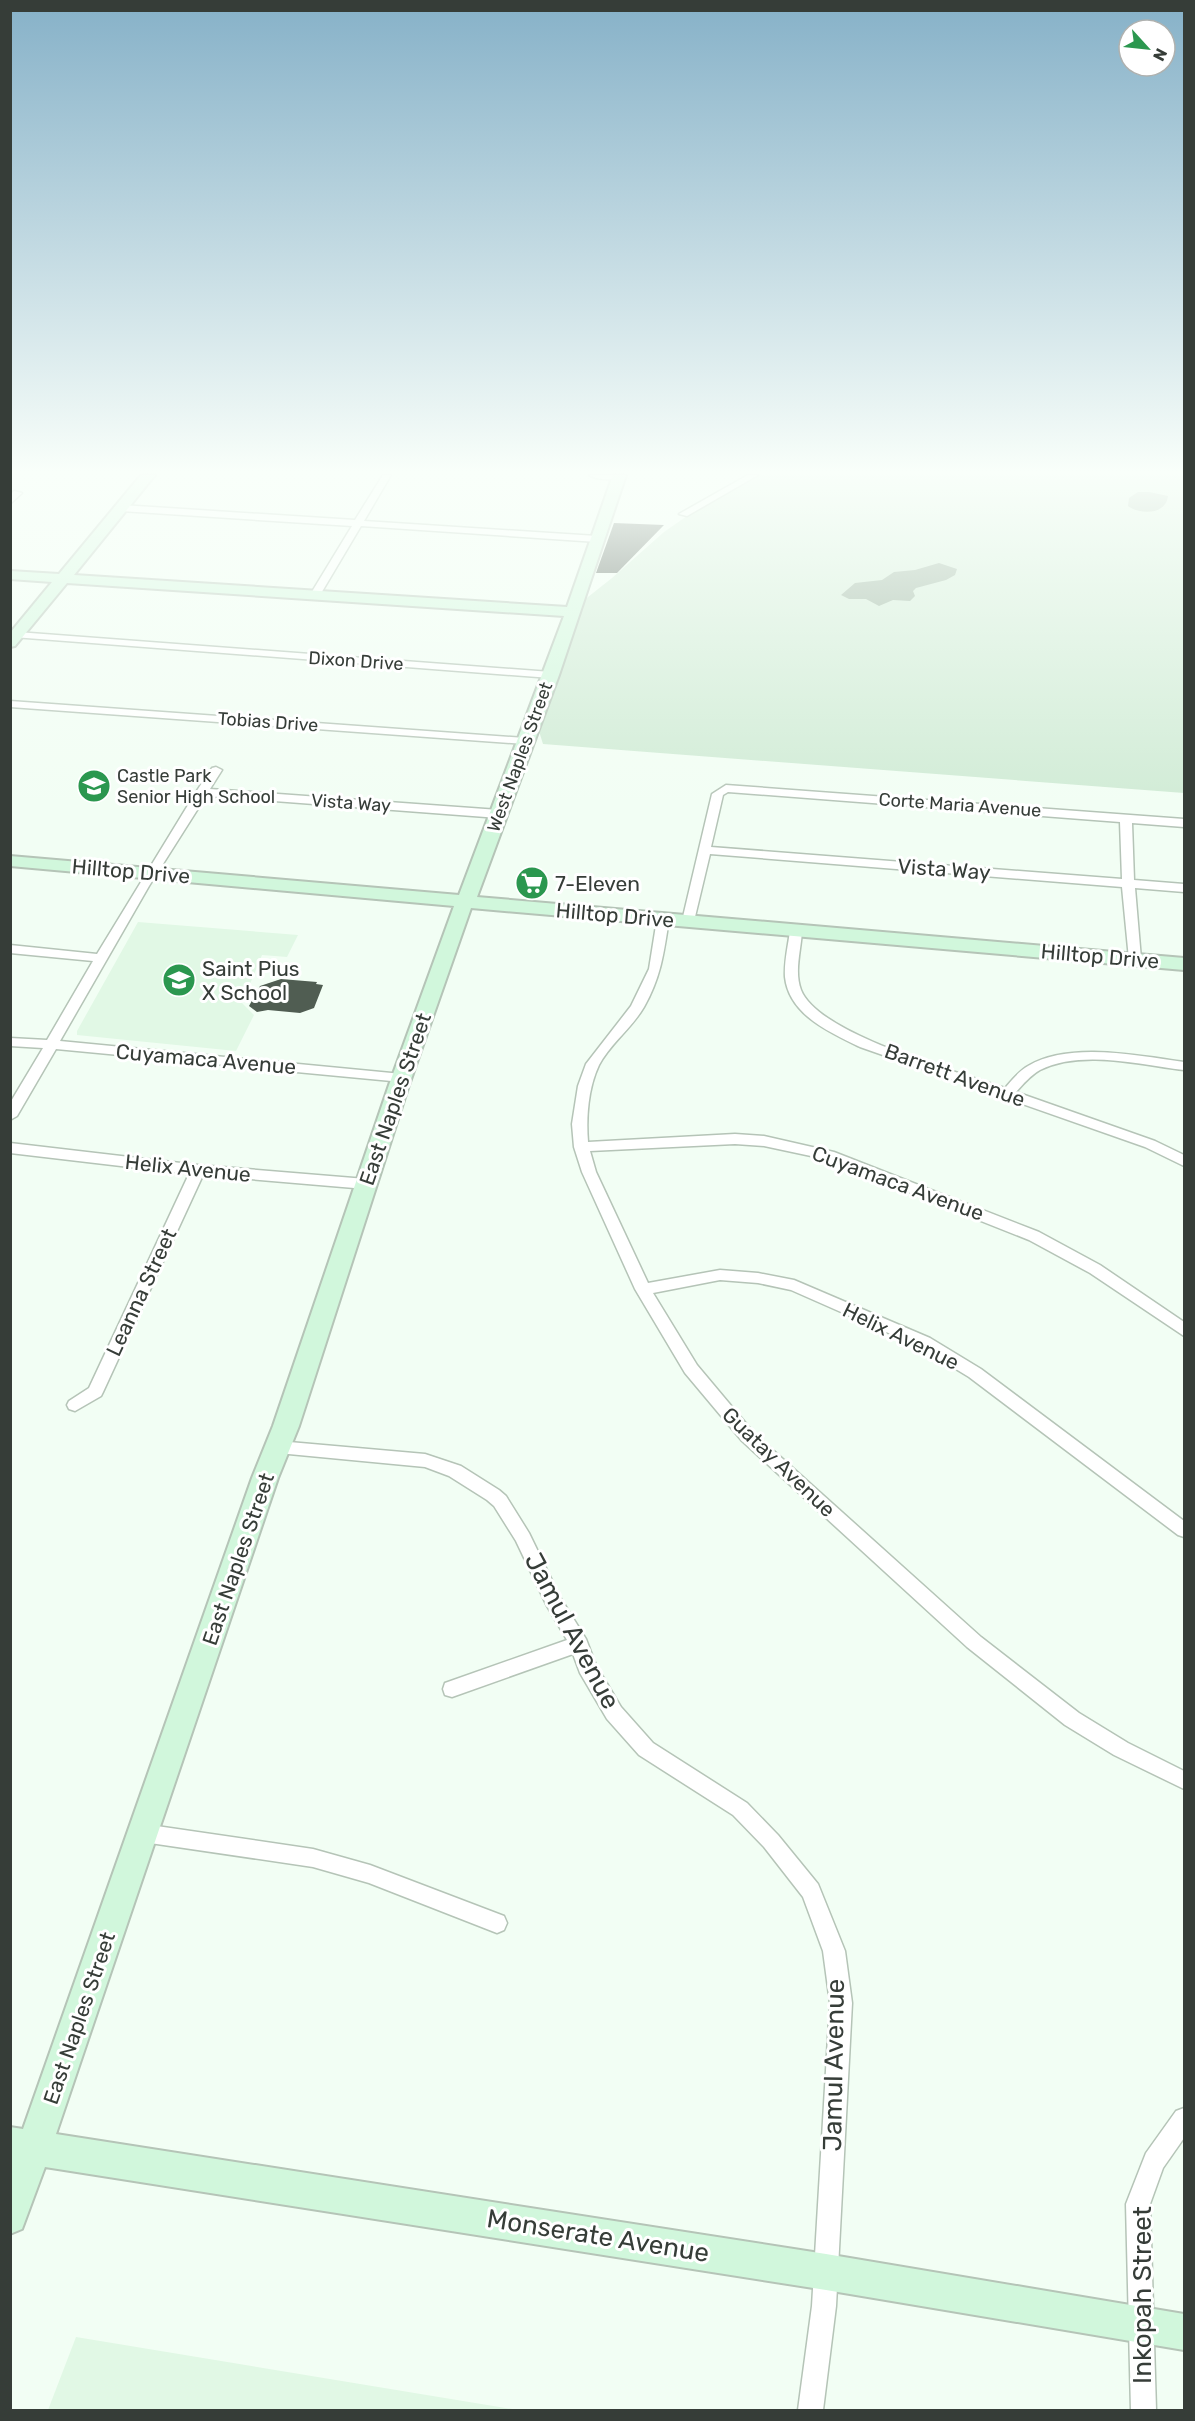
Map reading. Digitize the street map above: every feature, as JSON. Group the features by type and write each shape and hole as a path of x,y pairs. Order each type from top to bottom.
{"street":[{"path":"14,639 55,588"},
{"path":"211,588 572,612"},
{"path":"315,595 319,588"},
{"name":"West Naples Street","path":"466,902 580,588"},
{"name":"Dixon Drive","path":"14,639 550,675"},
{"name":"Tobias Drive","path":"10,704 525,741"},
{"path":"10,1116 151,873 216,770"},
{"name":"Corte Maria Avenue","path":"704,850 718,794 726,788 1185,823"},
{"name":"Vista Way","path":"202,792 499,814"},
{"path":"1126,818 1128,883 1135,959"},
{"path":"688,921 704,850"},
{"name":"Vista Way","path":"704,850 1185,888"},
{"name":"Hilltop Drive","path":"10,861 1185,964"},
{"name":"East Naples Street","path":"10,2217 22,2145 143,1833 278,1447 402,1077 459,913 466,902"},
{"name":"Guatay Avenue","path":"663,919 655,969 637,1007 593,1064 586,1083 579,1124 581,1147 587,1167 643,1289 691,1369 748,1437 974,1642 1072,1719 1121,1749 1185,1780"},
{"name":"Barrett Avenue","path":"796,931 792,979 796,993 825,1024 865,1044 1150,1144 1185,1161"},
{"path":"10,949 102,958"},
{"name":"Cuyamaca Avenue","path":"10,1042 402,1077"},
{"path":"1007,1094 1033,1068 1050,1061 1071,1057 1185,1066"},
{"name":"Cuyamaca Avenue","path":"581,1147 735,1139 764,1141 829,1155 1034,1236 1095,1269 1185,1330"},
{"name":"Helix Avenue","path":"10,1148 198,1170 366,1184"},
{"name":"Leanna Street","path":"75,1405 95,1392 198,1170"},
{"name":"Helix Avenue","path":"643,1289 720,1275 758,1278 794,1285 924,1342 975,1373 1185,1530"},
{"name":"Jamul Avenue","path":"278,1447 425,1461 455,1471 500,1501 523,1538 553,1601 579,1644 587,1667 614,1713 646,1749 740,1809 771,1841 811,1891 834,1951 841,2004 826,2272 811,2410"},
{"path":"452,1689 579,1644"},
{"path":"143,1833 313,1858 370,1874 496,1923"},
{"name":"Inkopah Street","path":"1143,2410 1138,2204 1154,2161 1185,2119"},
{"name":"Monserate Avenue","path":"22,2145 826,2272 1185,2332"}],"shaded area":[{"path":"599,588 1184,588 1184,793 543,744 533,712 569,612"},
{"path":"849,588 916,588 913,591 915,596 910,601 893,600 879,606 866,599 849,599 841,595"},
{"name":"Saint Pius X School","path":"138,922 298,935 287,957 262,955 242,1003 254,1015 236,1051 77,1035 77,1031"},
{"path":"76,2337 518,2410 48,2410"}],"building":[{"path":"281,979 317,982 316,984 323,985 314,1008 300,1013 268,1010 257,1012 249,1006 260,986"}],"place":[{"name":"Castle Park Senior High School","path":"94,786"},
{"name":"7-Eleven","path":"532,883"},
{"name":"Saint Pius X School","path":"179,980"}]}
